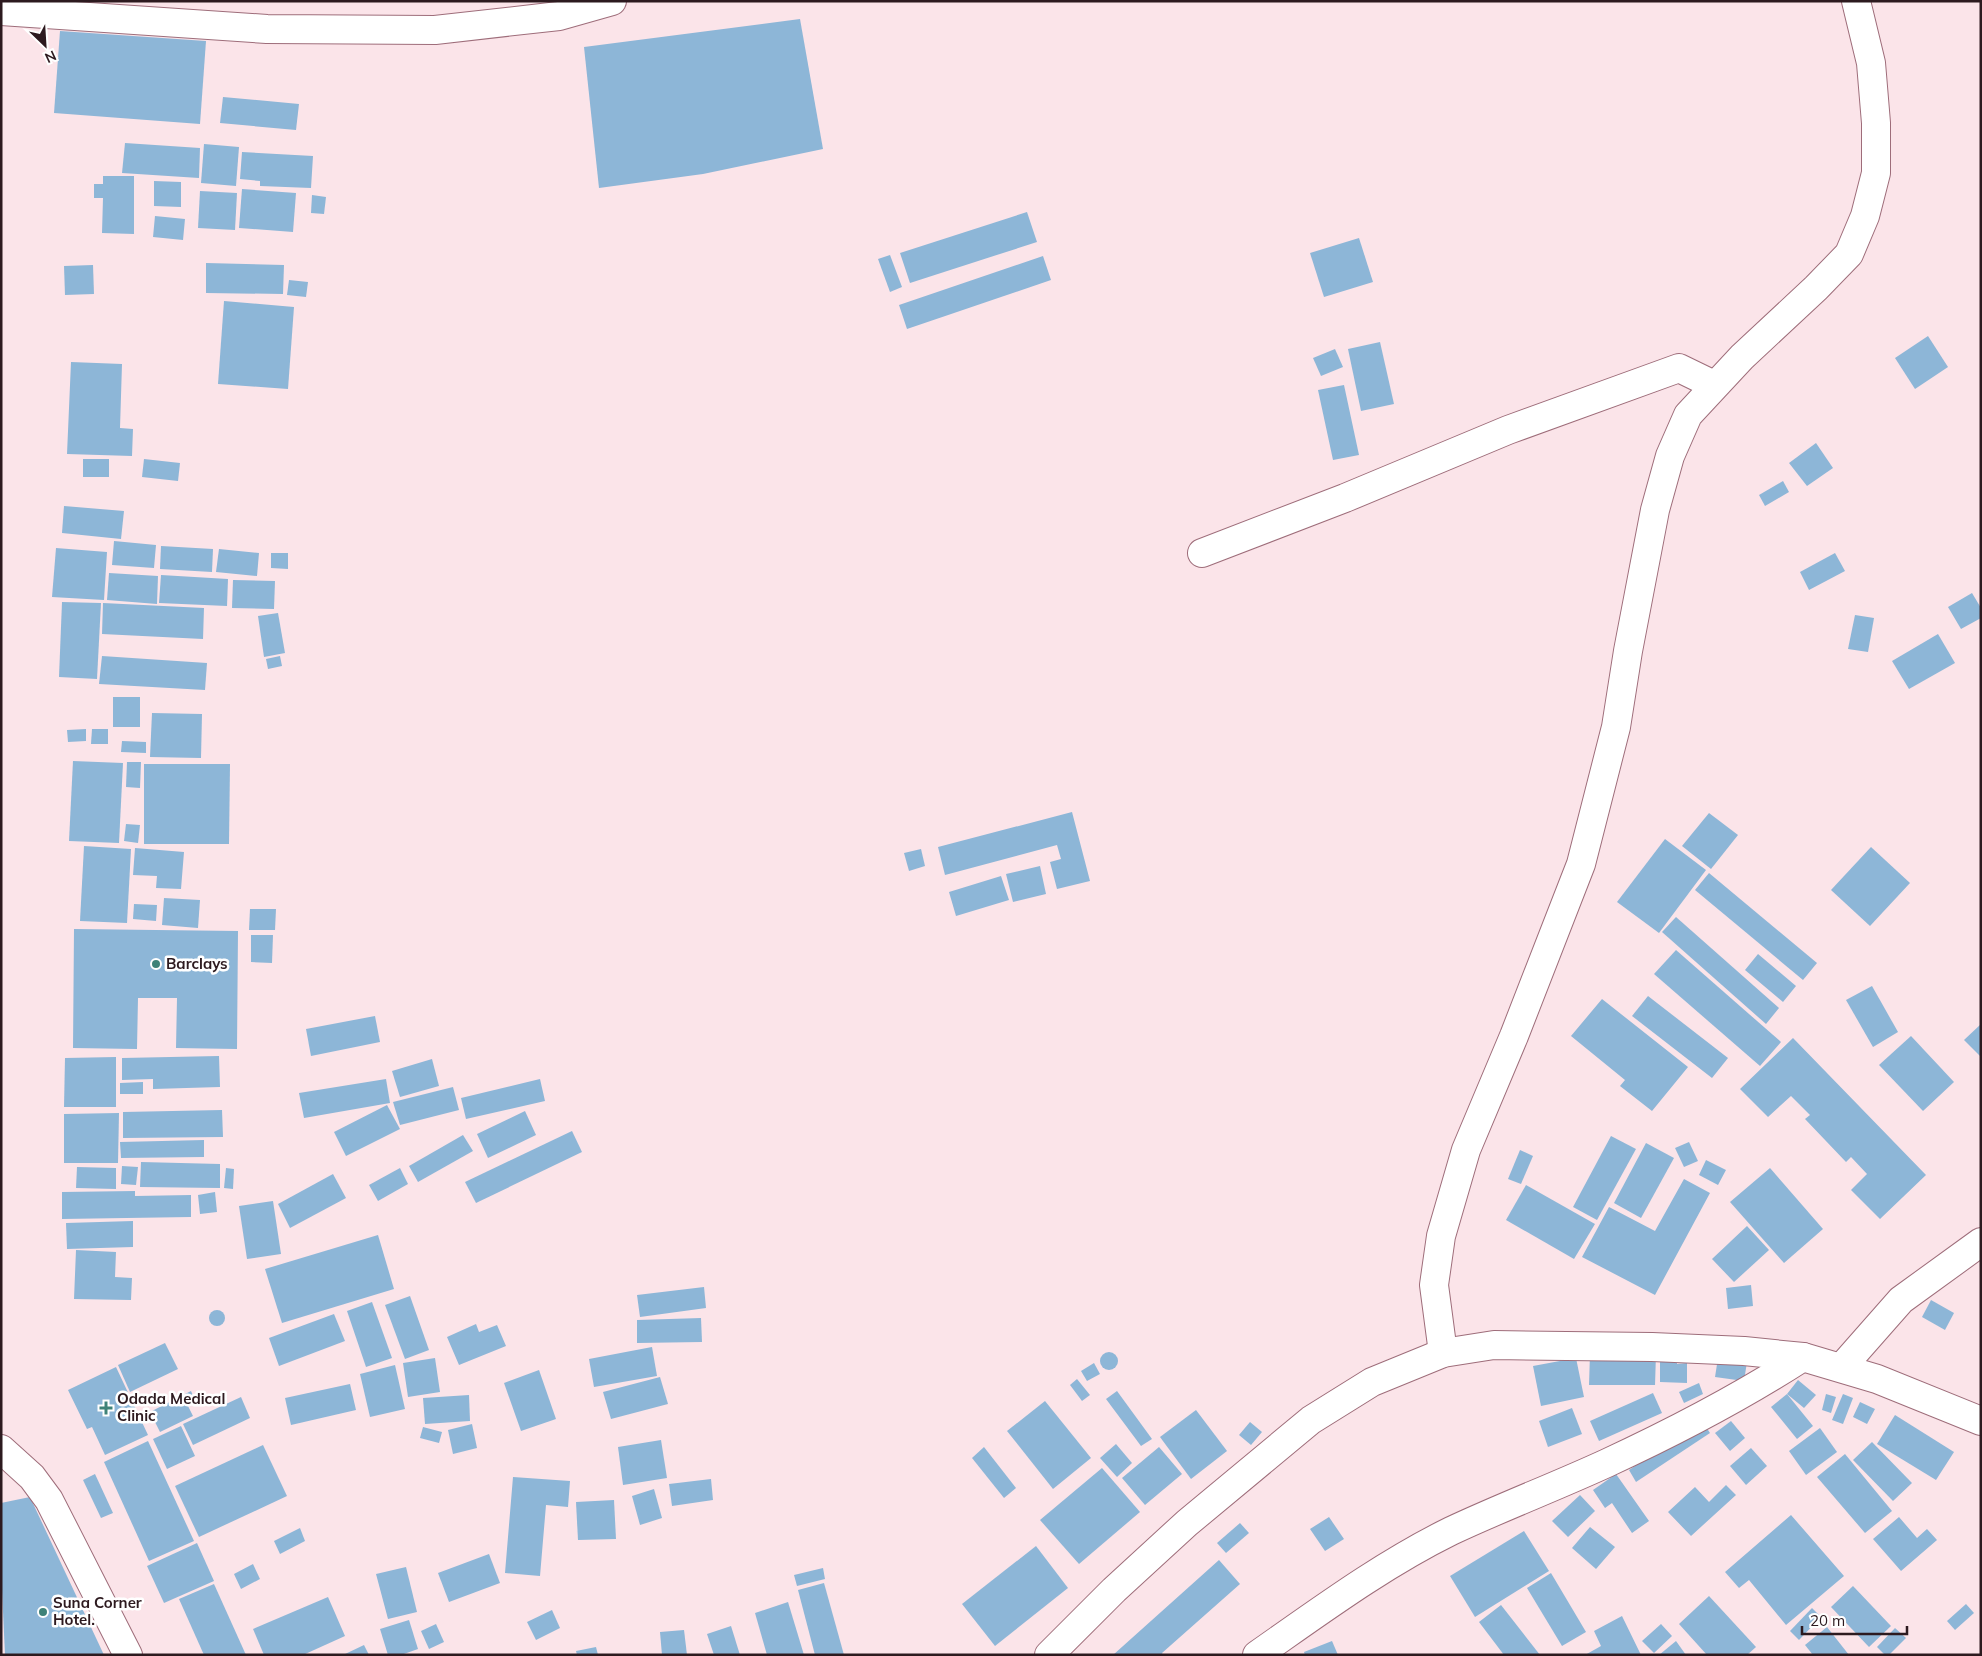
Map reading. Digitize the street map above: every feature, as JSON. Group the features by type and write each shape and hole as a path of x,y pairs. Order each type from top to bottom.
{"street":[{"path":"1,11 267,29 435,30 559,16 612,1"},
{"path":"1443,1353 1434,1285 1441,1236 1466,1150 1514,1036 1581,864 1616,727 1655,510 1670,456 1688,415 1714,386 1849,254 1865,216 1876,173 1876,124 1871,63 1856,1"},
{"path":"1202,553 1345,498 1508,430 1678,368 1714,386"},
{"path":"1842,1367 1902,1300 1981,1242"},
{"path":"1050,1655 1114,1590 1187,1523 1311,1420 1372,1382 1443,1353 1494,1346 1642,1347 1744,1351 1802,1357 1842,1367 1981,1421"},
{"path":"1257,1655 1385,1568 1450,1532 1630,1452 1765,1381 1802,1357"},
{"path":"1,1449 32,1477 49,1500 128,1655"}],"building":[{"path":"800,19 823,149 703,174 599,188 584,47"},
{"path":"60,31 206,41 200,124 54,113"},
{"path":"223,97 299,104 296,130 220,123"},
{"path":"125,143 200,148 199,178 122,173"},
{"path":"204,144 239,147 236,186 201,183"},
{"path":"242,152 313,156 311,188 260,186 260,181 240,179"},
{"path":"103,176 134,176 134,234 102,233 103,198 94,198 94,184 103,184"},
{"path":"154,181 181,182 181,207 154,206"},
{"path":"242,189 296,193 293,232 239,228"},
{"path":"200,191 237,193 235,230 198,228"},
{"path":"312,195 326,197 324,214 311,213"},
{"path":"1027,212 1037,242 910,283 900,253"},
{"path":"155,216 185,219 183,240 153,237"},
{"path":"1359,238 1373,282 1324,297 1310,253"},
{"path":"890,255 902,287 890,292 878,259"},
{"path":"1043,256 1051,280 907,329 899,305"},
{"path":"206,263 284,265 283,294 206,293"},
{"path":"93,265 94,294 65,295 64,266"},
{"path":"289,280 308,282 306,297 287,295"},
{"path":"224,301 294,307 288,389 218,384"},
{"path":"1928,336 1948,367 1915,389 1895,358"},
{"path":"1380,342 1394,404 1361,411 1348,349"},
{"path":"1335,349 1343,367 1321,376 1313,358"},
{"path":"71,362 122,364 120,428 133,429 132,456 67,454"},
{"path":"1344,385 1359,455 1333,460 1318,390"},
{"path":"1816,443 1833,468 1807,486 1789,463"},
{"path":"83,459 109,459 109,477 83,477"},
{"path":"144,459 180,463 178,481 142,477"},
{"path":"1783,481 1789,492 1765,506 1759,495"},
{"path":"64,506 124,511 121,539 62,533"},
{"path":"114,541 156,545 154,568 112,565"},
{"path":"161,546 213,549 212,572 160,569"},
{"path":"56,548 107,552 104,600 52,597"},
{"path":"219,549 259,553 257,576 216,572"},
{"path":"271,553 288,553 288,569 271,568"},
{"path":"1835,553 1845,571 1809,590 1800,572"},
{"path":"109,573 158,576 157,604 107,600"},
{"path":"161,575 228,579 227,606 159,603"},
{"path":"233,580 275,581 274,609 232,608"},
{"path":"1972,593 1981,608 1981,618 1961,629 1948,607"},
{"path":"62,602 101,603 97,679 59,677"},
{"path":"103,603 204,608 203,639 102,634"},
{"path":"278,613 285,653 264,657 258,616"},
{"path":"1855,615 1874,618 1868,652 1848,649"},
{"path":"1938,634 1955,663 1909,689 1892,661"},
{"path":"102,656 207,663 205,690 99,684"},
{"path":"280,656 282,666 268,669 266,659"},
{"path":"113,697 140,697 140,727 113,727"},
{"path":"152,713 202,714 201,758 150,757"},
{"path":"86,729 86,741 68,742 67,730"},
{"path":"92,729 108,729 108,744 91,744"},
{"path":"122,741 146,742 146,753 121,752"},
{"path":"73,761 123,763 119,843 69,841"},
{"path":"127,762 141,762 140,788 126,787"},
{"path":"144,764 230,764 229,844 144,844"},
{"path":"1072,812 1090,881 1057,889 1050,862 1061,859 1057,845 945,875 938,847"},
{"path":"1709,813 1738,835 1711,869 1682,846"},
{"path":"126,824 140,825 138,843 124,841"},
{"path":"1665,839 1706,870 1659,933 1617,902"},
{"path":"84,846 131,849 127,923 80,921"},
{"path":"1871,847 1910,883 1870,926 1831,890"},
{"path":"135,848 184,852 181,889 156,888 157,876 133,875"},
{"path":"921,849 925,866 909,871 904,853"},
{"path":"1040,866 1046,894 1013,902 1006,874"},
{"path":"1709,873 1817,963 1803,980 1695,890"},
{"path":"1001,876 1009,900 956,916 949,892"},
{"path":"164,898 200,900 198,928 162,925"},
{"path":"134,904 157,905 156,921 133,919"},
{"path":"250,909 276,909 275,930 249,930"},
{"path":"1676,917 1779,1008 1766,1024 1662,932"},
{"name":"Barclays","path":"74,929 238,931 237,1049 176,1048 177,998 138,998 137,1049 73,1048"},
{"path":"251,935 273,935 272,963 251,962"},
{"path":"1676,950 1781,1042 1760,1066 1654,974"},
{"path":"1758,954 1796,986 1783,1002 1745,970"},
{"path":"1872,986 1898,1032 1873,1047 1846,1000"},
{"path":"1648,996 1728,1058 1712,1078 1632,1016"},
{"path":"1602,999 1688,1067 1652,1111 1620,1086 1625,1080 1571,1036"},
{"path":"375,1016 380,1042 311,1056 306,1029"},
{"path":"1981,1024 1981,1057 1964,1040"},
{"path":"1911,1036 1954,1082 1923,1111 1879,1065"},
{"path":"1793,1038 1926,1175 1880,1219 1851,1190 1867,1174 1851,1157 1846,1162 1805,1119 1810,1115 1791,1096 1768,1117 1740,1089"},
{"path":"219,1056 220,1087 153,1089 153,1079 122,1080 122,1058"},
{"path":"116,1057 116,1107 64,1107 65,1058"},
{"path":"432,1059 439,1086 400,1097 392,1071"},
{"path":"386,1079 390,1103 304,1118 299,1093"},
{"path":"540,1079 545,1101 466,1119 461,1098"},
{"path":"143,1082 143,1094 120,1094 120,1083"},
{"path":"453,1087 459,1110 400,1125 393,1102"},
{"path":"387,1105 400,1129 346,1156 334,1132"},
{"path":"222,1110 223,1137 123,1138 123,1112"},
{"path":"525,1111 536,1135 488,1158 477,1134"},
{"path":"119,1113 118,1163 64,1163 64,1114"},
{"path":"572,1131 582,1152 476,1203 465,1182"},
{"path":"463,1135 473,1151 418,1182 409,1166"},
{"path":"1611,1136 1636,1149 1597,1220 1573,1207"},
{"path":"204,1140 204,1157 121,1158 120,1142"},
{"path":"1689,1142 1698,1161 1684,1167 1675,1148"},
{"path":"1646,1143 1674,1158 1641,1218 1614,1203"},
{"path":"1520,1150 1533,1156 1521,1184 1508,1179"},
{"path":"1706,1160 1726,1170 1718,1185 1699,1175"},
{"path":"141,1162 220,1164 220,1188 140,1187"},
{"path":"122,1166 138,1167 136,1185 121,1184"},
{"path":"77,1167 116,1168 116,1189 76,1188"},
{"path":"226,1168 234,1169 233,1189 224,1188"},
{"path":"400,1168 408,1184 378,1201 369,1185"},
{"path":"1770,1168 1823,1229 1784,1263 1730,1202"},
{"path":"333,1174 346,1198 290,1228 278,1204"},
{"path":"1684,1179 1710,1193 1655,1295 1582,1257 1609,1207 1655,1231"},
{"path":"1526,1185 1595,1224 1574,1259 1506,1220"},
{"path":"135,1191 135,1196 191,1195 191,1217 62,1219 62,1192"},
{"path":"215,1192 217,1212 200,1214 198,1195"},
{"path":"273,1201 281,1254 247,1259 239,1206"},
{"path":"133,1221 133,1247 67,1249 66,1223"},
{"path":"1747,1226 1769,1250 1734,1282 1712,1259"},
{"path":"378,1235 394,1289 282,1323 265,1269"},
{"path":"76,1250 116,1252 115,1277 132,1278 131,1300 74,1299"},
{"path":"1751,1285 1753,1306 1728,1309 1726,1288"},
{"path":"704,1287 706,1308 640,1317 637,1295"},
{"path":"410,1296 429,1350 405,1359 385,1305"},
{"path":"1931,1300 1954,1313 1945,1330 1922,1317"},
{"path":"372,1302 392,1358 366,1367 347,1311"},
{"path":"214,1310 220,1310 225,1315 223,1324 214,1326 209,1321 209,1315"},
{"path":"334,1314 345,1341 279,1366 269,1338"},
{"path":"701,1318 702,1342 637,1343 637,1320"},
{"path":"476,1324 479,1332 497,1325 506,1346 459,1365 447,1337"},
{"path":"165,1343 178,1369 130,1392 118,1365"},
{"path":"652,1347 657,1376 594,1387 589,1359"},
{"path":"1109,1352 1115,1355 1118,1361 1115,1367 1109,1370 1103,1367 1100,1361 1103,1355"},
{"path":"1590,1353 1656,1353 1655,1385 1589,1385"},
{"path":"1660,1355 1677,1355 1677,1364 1687,1363 1687,1383 1660,1382"},
{"path":"435,1358 440,1392 408,1397 403,1363"},
{"path":"1576,1358 1584,1397 1541,1406 1533,1366"},
{"path":"1718,1358 1747,1362 1744,1381 1715,1377"},
{"path":"1094,1363 1100,1374 1087,1381 1081,1371"},
{"path":"395,1365 405,1409 370,1417 360,1374"},
{"name":"Odada Medical Clinic","path":"116,1367 148,1435 105,1455 92,1427 87,1429 68,1390"},
{"path":"539,1370 556,1419 521,1431 504,1383"},
{"path":"660,1377 668,1404 611,1419 603,1392"},
{"path":"1077,1379 1090,1395 1082,1401 1070,1385"},
{"path":"1798,1380 1816,1395 1804,1408 1787,1394"},
{"path":"1699,1383 1703,1394 1684,1403 1679,1392"},
{"path":"350,1384 356,1410 291,1425 285,1398"},
{"path":"191,1391 195,1400 187,1404 193,1416 160,1432 150,1412"},
{"path":"1117,1391 1152,1439 1141,1446 1106,1399"},
{"path":"1653,1393 1662,1413 1599,1441 1590,1421"},
{"path":"1787,1394 1813,1426 1797,1439 1771,1407"},
{"path":"1826,1394 1836,1397 1831,1413 1822,1410"},
{"path":"1843,1394 1853,1398 1843,1424 1832,1420"},
{"path":"469,1395 470,1421 425,1424 423,1398"},
{"path":"241,1397 250,1418 193,1445 183,1424"},
{"path":"1045,1401 1091,1458 1053,1489 1007,1431"},
{"path":"1860,1402 1875,1409 1867,1424 1853,1417"},
{"path":"1572,1408 1582,1434 1548,1447 1539,1421"},
{"path":"1196,1410 1227,1451 1191,1479 1160,1437"},
{"path":"1895,1415 1954,1452 1936,1480 1877,1444"},
{"path":"1702,1421 1710,1433 1636,1482 1629,1470"},
{"path":"1731,1421 1745,1438 1730,1451 1715,1433"},
{"path":"1250,1422 1262,1432 1251,1445 1239,1435"},
{"path":"472,1424 477,1448 453,1454 448,1430"},
{"path":"181,1426 195,1456 167,1469 153,1439"},
{"path":"423,1427 442,1432 439,1443 420,1438"},
{"path":"1820,1428 1837,1452 1806,1475 1789,1451"},
{"path":"661,1440 667,1478 623,1485 618,1447"},
{"path":"148,1441 194,1541 149,1561 104,1462"},
{"path":"1872,1442 1912,1483 1893,1501 1853,1460"},
{"path":"1116,1444 1132,1463 1117,1477 1100,1458"},
{"path":"263,1445 287,1496 199,1537 175,1486"},
{"path":"984,1447 1016,1488 1004,1498 972,1458"},
{"path":"1159,1447 1182,1474 1145,1505 1122,1478"},
{"path":"1751,1448 1767,1466 1746,1485 1730,1466"},
{"path":"1845,1454 1892,1511 1865,1533 1817,1477"},
{"path":"1102,1468 1140,1512 1079,1564 1040,1520"},
{"path":"95,1474 113,1513 101,1518 83,1480"},
{"path":"1616,1474 1649,1521 1632,1533 1612,1503 1605,1508 1593,1490"},
{"path":"513,1477 570,1481 568,1507 546,1505 540,1576 505,1573"},
{"path":"711,1479 713,1500 672,1506 669,1484"},
{"path":"1726,1485 1736,1495 1691,1536 1668,1512 1695,1487 1709,1502"},
{"path":"654,1489 662,1518 640,1525 632,1496"},
{"path":"1580,1495 1595,1511 1568,1537 1552,1521"},
{"name":"Suna Corner Hotel.","path":"30,1497 104,1655 5,1655 1,1568 1,1503"},
{"path":"614,1500 616,1539 578,1540 576,1502"},
{"path":"1791,1515 1844,1576 1786,1625 1749,1580 1739,1588 1725,1572"},
{"path":"1329,1517 1344,1539 1325,1551 1310,1529"},
{"path":"1899,1517 1917,1538 1927,1529 1937,1540 1901,1571 1873,1539"},
{"path":"1240,1523 1249,1533 1226,1553 1217,1543"},
{"path":"1590,1527 1615,1547 1596,1569 1572,1548"},
{"path":"300,1528 305,1541 280,1554 274,1541"},
{"path":"1524,1531 1549,1571 1475,1617 1450,1576"},
{"path":"197,1543 214,1581 164,1603 147,1566"},
{"path":"1036,1546 1068,1588 995,1646 962,1604"},
{"path":"489,1554 500,1583 449,1602 438,1573"},
{"path":"1219,1560 1240,1584 1162,1653 1163,1655 1113,1655"},
{"path":"253,1564 260,1579 241,1589 234,1574"},
{"path":"406,1567 417,1612 388,1619 376,1574"},
{"path":"823,1568 825,1579 797,1586 794,1575"},
{"path":"1551,1573 1586,1632 1562,1646 1527,1588"},
{"path":"824,1583 844,1655 815,1655 798,1590"},
{"path":"214,1584 246,1655 204,1655 179,1599"},
{"path":"1853,1586 1891,1626 1869,1647 1831,1607"},
{"path":"1709,1596 1756,1647 1747,1655 1707,1655 1679,1624"},
{"path":"328,1597 345,1636 303,1655 264,1655 253,1629"},
{"path":"788,1602 804,1655 767,1655 755,1613"},
{"path":"1966,1604 1974,1613 1955,1630 1947,1621"},
{"path":"1501,1605 1540,1655 1504,1655 1479,1622"},
{"path":"1812,1608 1821,1617 1799,1640 1790,1631"},
{"path":"552,1610 560,1628 536,1640 527,1622"},
{"path":"1622,1616 1641,1655 1585,1655 1601,1646 1594,1631"},
{"path":"409,1620 418,1649 401,1655 388,1655 380,1629"},
{"path":"436,1624 444,1642 429,1649 421,1631"},
{"path":"1661,1624 1672,1636 1654,1653 1642,1641"},
{"path":"731,1626 740,1655 714,1655 707,1634"},
{"path":"1827,1627 1849,1655 1813,1655 1805,1645"},
{"path":"1895,1628 1906,1638 1889,1655 1885,1655 1877,1647"},
{"path":"684,1630 687,1655 662,1655 660,1632"},
{"path":"1332,1641 1338,1655 1305,1655 1304,1652"},
{"path":"1676,1641 1686,1655 1659,1655"},
{"path":"364,1645 369,1655 343,1655"},
{"path":"596,1647 598,1655 577,1655 576,1651"}],"place":[{"name":"Barclays","path":"156,964"},
{"name":"Odada Medical Clinic","path":"106,1408"},
{"name":"Suna Corner Hotel.","path":"43,1612"}]}
